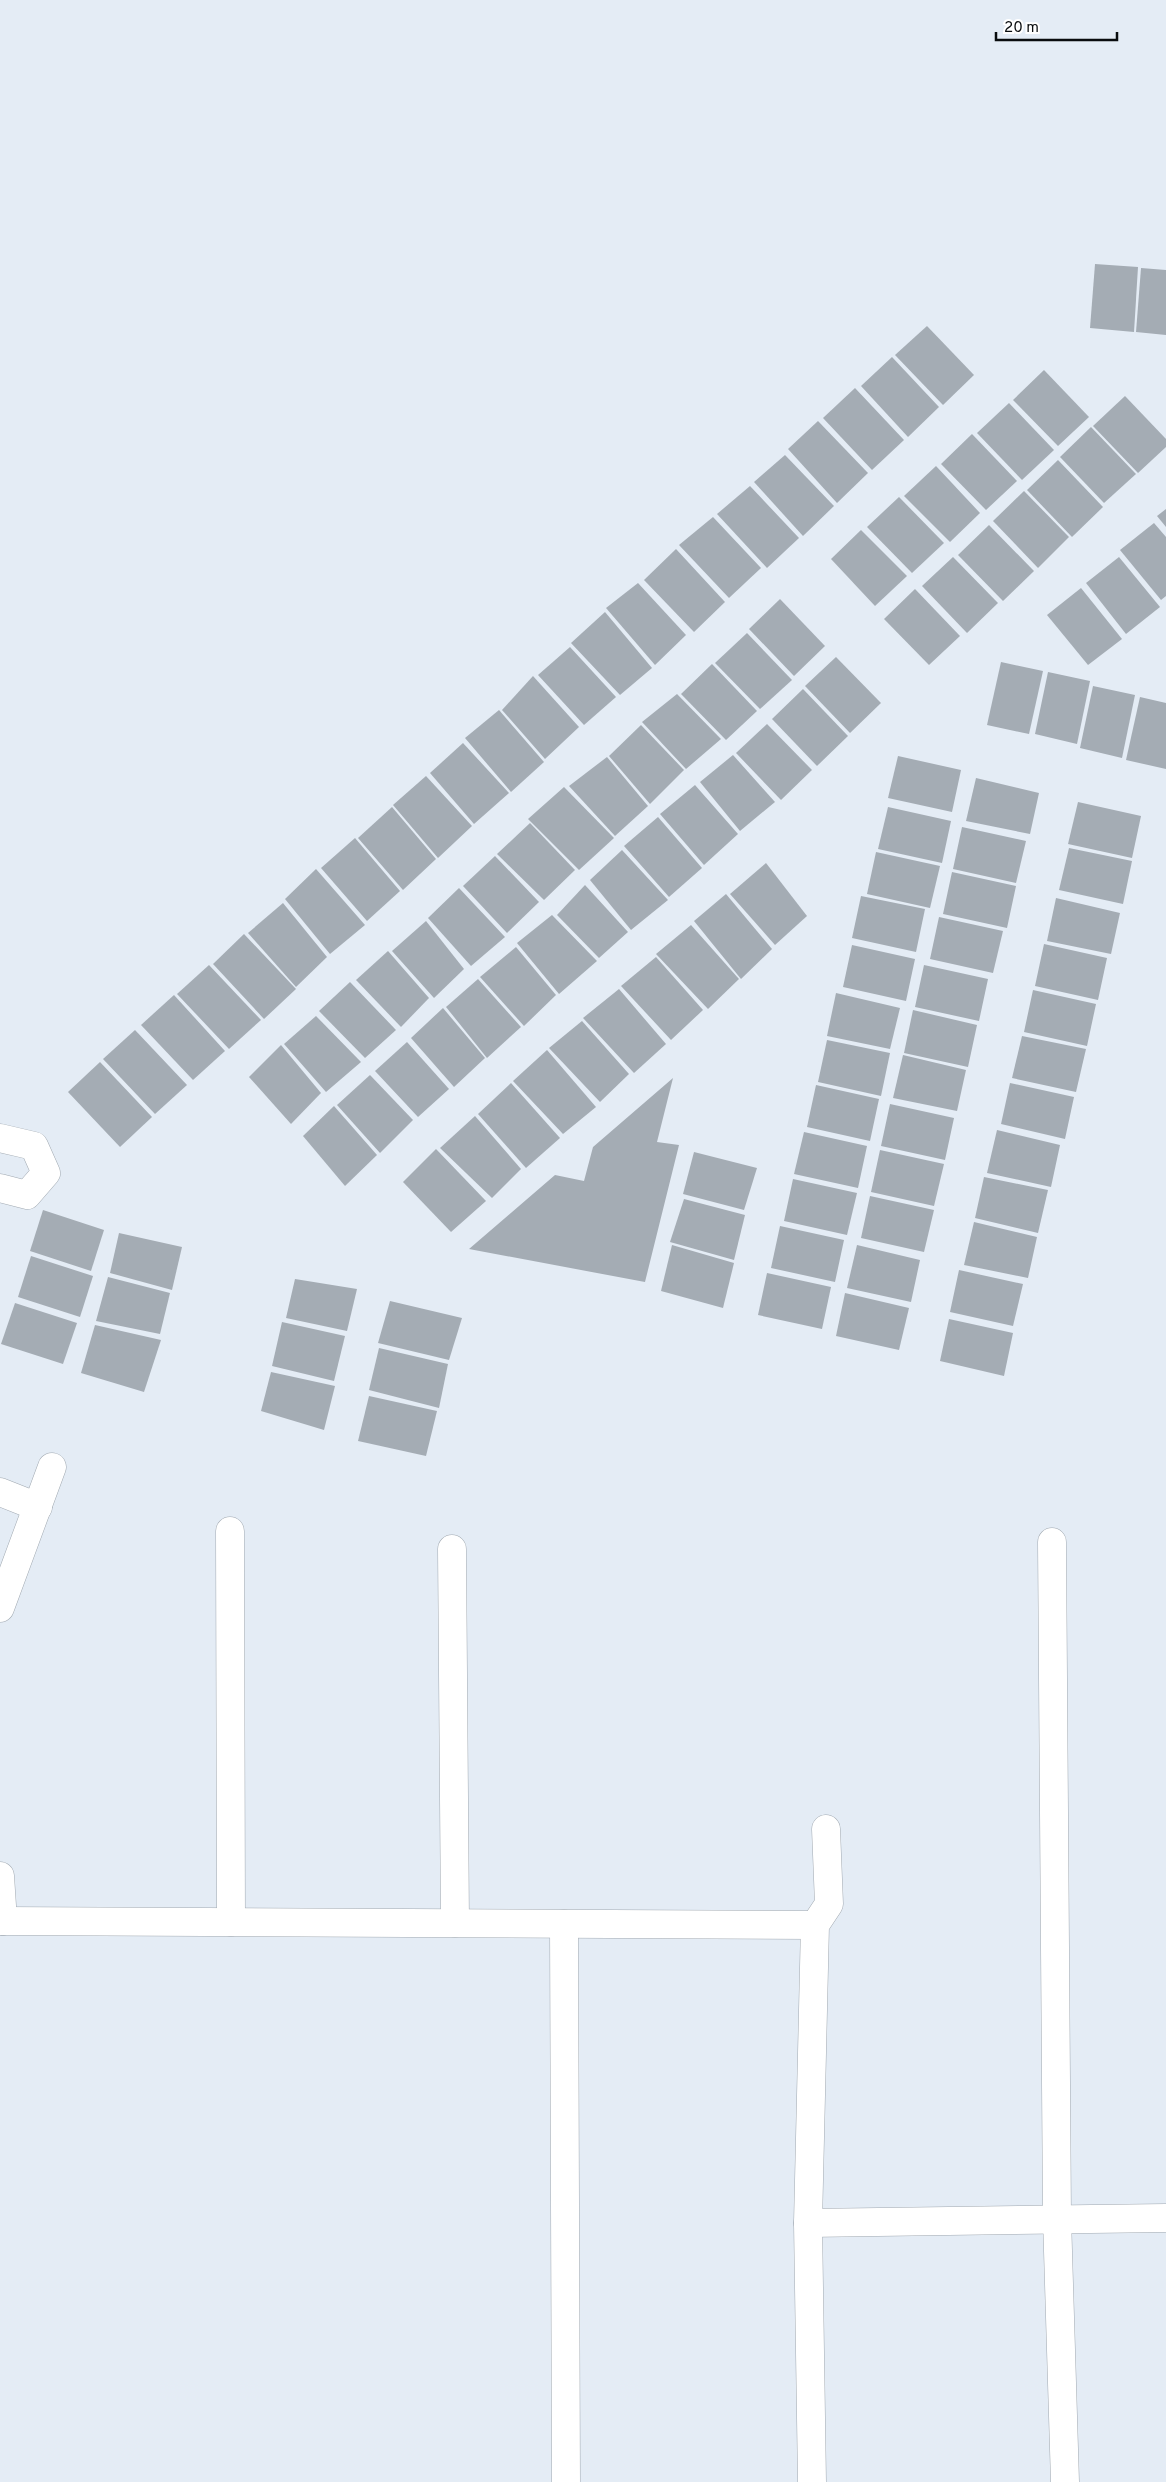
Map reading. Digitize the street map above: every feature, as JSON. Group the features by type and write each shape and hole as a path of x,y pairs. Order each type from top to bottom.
{"street":[{"path":"0,1138 34,1146 46,1173 27,1195 0,1188"},
{"path":"0,1608 52,1466"},
{"path":"0,1492 38,1507"},
{"path":"230,1531 231,1922"},
{"path":"1052,1542 1057,2218 1065,2482"},
{"path":"452,1549 455,1923"},
{"path":"812,2482 808,2223 815,1925 828,1904 826,1829"},
{"path":"0,1876 2,1921 815,1925"},
{"path":"564,1924 566,2482"},
{"path":"808,2223 1057,2218 1166,2218"}],"building":[{"path":"1095,264 1138,267 1134,332 1090,328"},
{"path":"1141,268 1166,270 1166,335 1136,332"},
{"path":"927,326 974,375 943,405 895,355"},
{"path":"892,357 939,407 908,437 861,386"},
{"path":"1044,370 1089,417 1058,446 1013,400"},
{"path":"855,388 904,440 872,470 823,418"},
{"path":"1125,396 1166,439 1166,447 1138,473 1093,426"},
{"path":"1009,403 1054,450 1022,480 977,433"},
{"path":"818,421 868,473 837,503 788,449"},
{"path":"1091,427 1136,474 1104,503 1060,457"},
{"path":"972,434 1017,481 986,510 941,464"},
{"path":"785,455 834,506 803,536 754,482"},
{"path":"1058,460 1103,507 1072,537 1027,490"},
{"path":"936,466 980,513 950,542 904,496"},
{"path":"750,486 799,538 767,568 717,514"},
{"path":"1024,491 1069,537 1038,568 993,521"},
{"path":"899,497 944,543 912,573 867,527"},
{"path":"1166,509 1166,527 1157,516"},
{"path":"713,517 761,568 729,598 679,545"},
{"path":"1154,523 1166,537 1166,596 1161,600 1120,550"},
{"path":"989,525 1034,571 1003,601 958,555"},
{"path":"861,530 907,576 875,606 831,559"},
{"path":"676,549 725,602 694,632 644,580"},
{"path":"953,557 998,603 967,633 922,586"},
{"path":"1119,557 1160,607 1126,634 1086,583"},
{"path":"638,583 686,635 655,665 606,608"},
{"path":"1081,588 1122,639 1088,665 1047,615"},
{"path":"915,589 960,636 929,665 884,619"},
{"path":"780,599 825,646 794,676 749,629"},
{"path":"605,612 652,668 620,695 571,643"},
{"path":"747,633 792,680 760,709 715,663"},
{"path":"570,647 616,697 584,725 538,675"},
{"path":"836,657 881,703 850,733 805,686"},
{"path":"1001,662 1043,671 1029,734 987,725"},
{"path":"712,664 757,711 726,740 681,694"},
{"path":"1048,672 1090,681 1077,744 1035,734"},
{"path":"533,676 579,727 545,759 502,710"},
{"path":"1093,686 1135,695 1122,758 1080,748"},
{"path":"803,689 848,736 817,766 772,719"},
{"path":"677,694 721,739 686,769 642,722"},
{"path":"1140,697 1166,703 1166,769 1126,760"},
{"path":"499,710 544,762 511,792 465,738"},
{"path":"767,724 812,770 781,800 736,753"},
{"path":"641,725 684,770 650,804 609,756"},
{"path":"463,743 509,793 474,824 430,773"},
{"path":"733,755 775,802 740,831 700,782"},
{"path":"898,756 961,770 952,812 888,798"},
{"path":"607,757 648,806 615,836 569,786"},
{"path":"426,776 472,826 438,858 393,805"},
{"path":"976,778 1039,793 1030,834 966,821"},
{"path":"695,785 738,834 704,865 660,814"},
{"path":"564,787 614,838 579,870 528,819"},
{"path":"1078,802 1141,816 1132,858 1068,844"},
{"path":"392,807 436,859 403,890 358,838"},
{"path":"888,807 951,821 942,863 878,849"},
{"path":"658,817 702,868 669,897 624,846"},
{"path":"530,823 575,870 544,900 497,854"},
{"path":"962,827 1026,841 1016,883 953,869"},
{"path":"355,838 400,891 367,921 321,868"},
{"path":"1069,848 1132,861 1123,904 1059,890"},
{"path":"622,850 668,900 631,930 590,880"},
{"path":"876,852 940,866 930,908 867,894"},
{"path":"495,856 539,902 507,933 463,886"},
{"path":"766,863 807,916 775,945 730,894"},
{"path":"316,869 365,925 330,954 285,899"},
{"path":"952,872 1016,886 1007,928 943,914"},
{"path":"585,885 628,932 599,958 557,915"},
{"path":"459,888 505,937 471,966 428,918"},
{"path":"726,894 772,949 741,979 694,921"},
{"path":"861,896 925,909 916,952 852,938"},
{"path":"1056,898 1120,913 1111,954 1047,941"},
{"path":"283,903 327,957 296,987 248,933"},
{"path":"552,915 597,961 559,994 517,943"},
{"path":"939,917 1003,931 993,973 930,959"},
{"path":"426,921 464,969 434,998 392,951"},
{"path":"691,925 739,979 708,1009 656,954"},
{"path":"244,934 296,989 264,1019 213,964"},
{"path":"1044,944 1107,958 1098,1000 1035,986"},
{"path":"852,945 915,959 906,1001 843,987"},
{"path":"516,947 556,995 524,1026 480,977"},
{"path":"388,951 429,998 401,1027 356,980"},
{"path":"656,957 703,1010 671,1040 621,986"},
{"path":"209,965 261,1020 229,1049 177,994"},
{"path":"924,965 988,979 979,1021 915,1007"},
{"path":"478,979 521,1027 487,1058 446,1007"},
{"path":"350,982 396,1030 365,1058 319,1011"},
{"path":"619,989 666,1044 634,1073 583,1018"},
{"path":"1033,990 1096,1004 1087,1046 1024,1032"},
{"path":"836,993 900,1008 890,1049 827,1036"},
{"path":"174,995 225,1051 193,1080 141,1025"},
{"path":"443,1008 485,1058 454,1087 411,1038"},
{"path":"913,1010 977,1025 968,1067 904,1053"},
{"path":"316,1016 361,1062 326,1092 284,1044"},
{"path":"582,1021 629,1074 600,1102 549,1048"},
{"path":"135,1030 187,1085 155,1114 103,1059"},
{"path":"1022,1036 1086,1049 1076,1092 1012,1078"},
{"path":"827,1040 890,1053 881,1096 818,1082"},
{"path":"407,1042 449,1089 418,1117 375,1071"},
{"path":"281,1045 321,1093 291,1124 249,1077"},
{"path":"547,1050 596,1107 563,1134 513,1081"},
{"path":"903,1055 966,1070 957,1111 893,1098"},
{"path":"100,1062 152,1117 120,1147 68,1092"},
{"path":"370,1075 413,1120 380,1153 337,1105"},
{"path":"673,1078 657,1142 679,1145 645,1282 469,1249 555,1175 584,1181 593,1147"},
{"path":"511,1083 560,1138 526,1168 478,1114"},
{"path":"1010,1083 1074,1097 1065,1139 1001,1124"},
{"path":"816,1085 879,1099 870,1141 807,1127"},
{"path":"890,1104 954,1118 945,1160 881,1146"},
{"path":"334,1106 377,1155 345,1186 303,1136"},
{"path":"475,1116 521,1169 492,1198 440,1148"},
{"path":"997,1130 1060,1145 1051,1187 987,1173"},
{"path":"804,1132 867,1146 858,1188 794,1174"},
{"path":"436,1149 486,1201 451,1232 403,1182"},
{"path":"880,1150 944,1164 934,1206 871,1192"},
{"path":"694,1152 757,1168 744,1210 683,1194"},
{"path":"984,1177 1048,1190 1038,1233 975,1218"},
{"path":"793,1179 857,1193 847,1235 784,1221"},
{"path":"870,1196 934,1210 924,1252 861,1238"},
{"path":"684,1199 745,1215 734,1260 670,1242"},
{"path":"43,1210 104,1230 91,1271 30,1251"},
{"path":"974,1222 1037,1237 1028,1278 964,1265"},
{"path":"780,1226 844,1240 835,1282 771,1268"},
{"path":"119,1233 182,1247 172,1290 110,1273"},
{"path":"672,1245 734,1263 723,1308 661,1291"},
{"path":"857,1245 920,1260 911,1302 847,1288"},
{"path":"31,1256 93,1276 80,1317 18,1297"},
{"path":"959,1270 1023,1284 1013,1326 950,1312"},
{"path":"767,1273 831,1287 822,1329 758,1315"},
{"path":"108,1277 170,1293 160,1334 96,1321"},
{"path":"295,1279 357,1289 347,1331 286,1318"},
{"path":"845,1293 909,1308 899,1350 836,1336"},
{"path":"390,1301 462,1318 449,1360 378,1343"},
{"path":"15,1303 77,1323 63,1364 1,1344"},
{"path":"949,1319 1013,1333 1004,1376 940,1361"},
{"path":"282,1322 345,1336 334,1381 272,1366"},
{"path":"95,1325 161,1340 144,1392 81,1373"},
{"path":"379,1348 448,1364 439,1408 369,1390"},
{"path":"271,1372 335,1386 324,1430 261,1411"},
{"path":"369,1396 437,1411 426,1456 358,1441"}]}
